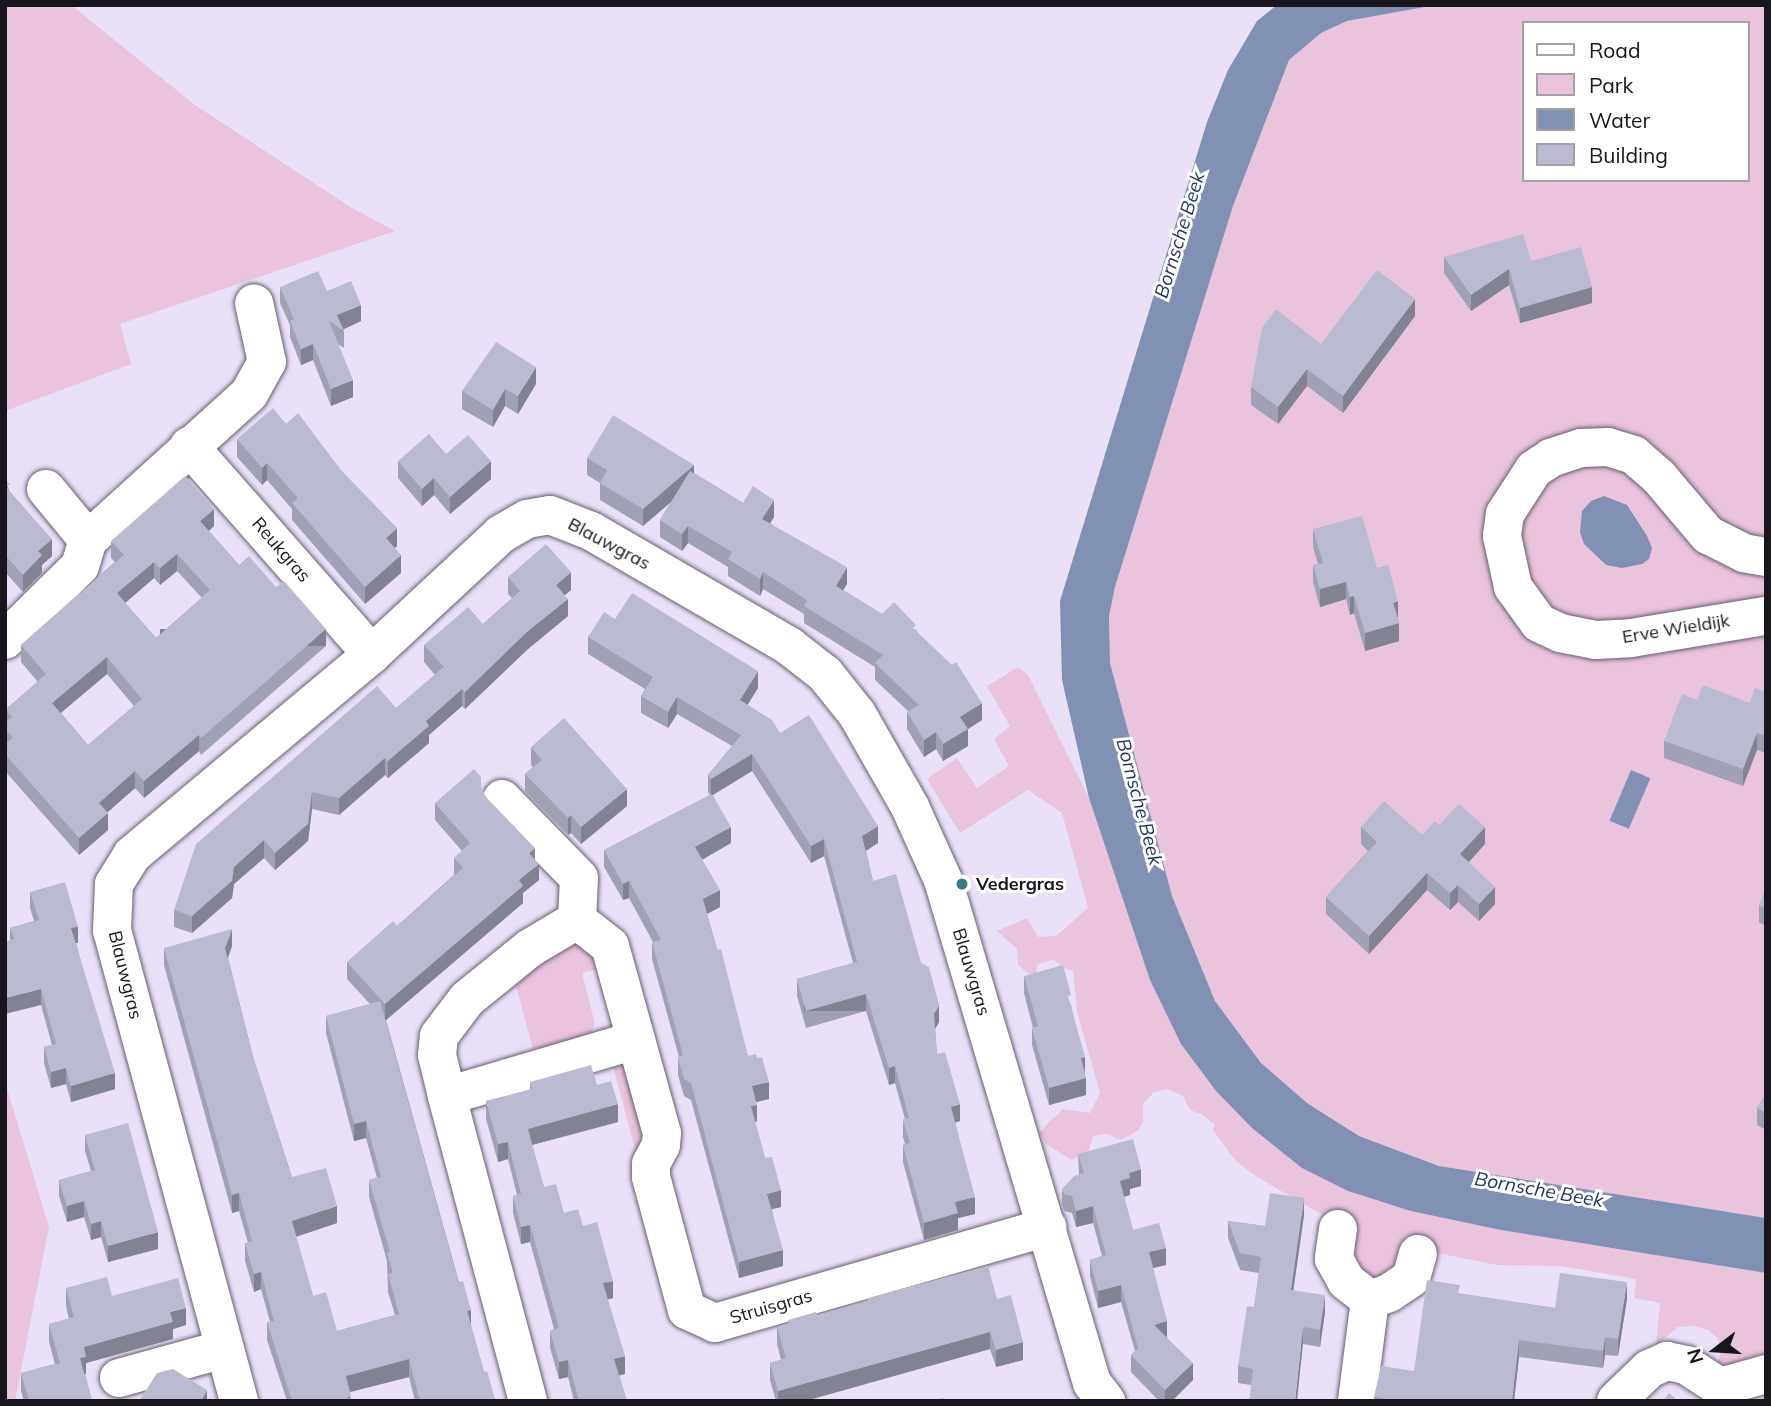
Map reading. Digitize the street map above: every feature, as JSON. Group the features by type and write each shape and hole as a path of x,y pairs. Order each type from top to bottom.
{"street":[{"path":"5,640 80,565 88,540 249,394 267,362 254,303"},
{"name":"Reukgras","path":"189,446 372,653"},
{"name":"Erve Wieldijk","path":"1608,447 1634,455 1651,469 1708,535 1744,553 1765,557 1764,615 1631,638 1596,640 1560,633 1539,623 1513,587 1502,536 1505,514 1520,486 1534,469 1551,458 1581,448 1608,447"},
{"path":"46,489 88,540"},
{"name":"Blauwgras","path":"239,1401 112,931 114,884 132,855 372,653 501,534 527,519 550,515 591,531 789,646 825,674 864,725 910,807 943,880 1092,1382 1106,1401"},
{"path":"502,799 579,878 577,920 530,948 467,999 439,1035 438,1055 528,1401"},
{"name":"Struisgras","path":"577,920 610,946 662,1133 661,1145 651,1164 651,1177 687,1310 710,1323 1047,1227"},
{"path":"447,1096 636,1040"},
{"path":"1338,1229 1334,1259 1346,1281 1370,1300"},
{"path":"1370,1300 1389,1293 1411,1278 1418,1254"},
{"path":"1357,1401 1370,1300"},
{"path":"119,1378 224,1349"},
{"path":"1616,1401 1649,1369 1667,1361 1686,1365 1720,1387 1766,1374"}],"green space":[{"path":"5,5 71,5 195,105 352,208 395,231 120,324 131,364 5,411"},
{"path":"1436,5 1766,5 1766,1218 1439,1166 1359,1136 1307,1103 1261,1063 1215,1001 1172,896 1110,663 1109,616 1115,587 1233,206 1289,60 1321,33 1347,21"},
{"path":"1018,667 1028,675 1089,798 1150,979 1181,1044 1216,1091 1252,1128 1501,1230 1766,1273 1766,1363 1715,1376 1721,1350 1718,1339 1709,1330 1695,1326 1678,1327 1656,1346 1660,1303 1634,1298 1636,1279 1561,1266 1497,1265 1437,1253 1407,1243 1398,1271 1373,1280 1347,1261 1333,1221 1257,1177 1235,1160 1213,1130 1215,1125 1203,1115 1190,1110 1183,1096 1167,1089 1154,1092 1143,1104 1143,1122 1138,1131 1121,1140 1107,1134 1093,1136 1089,1151 1072,1160 1046,1144 1040,1133 1047,1124 1063,1109 1090,1113 1100,1093 1077,1012 1073,971 1063,968 1053,959 1037,965 1036,980 1018,965 1017,949 997,931 1027,918 1038,937 1056,936 1088,908 1062,813 1028,790 960,833 927,779 957,758 977,788 1009,766 994,739 1010,726 987,686"},
{"path":"576,939 605,967 582,973 595,1024 587,1044 535,1057 515,982"},
{"path":"615,1058 631,1068 650,1137 637,1156 611,1059"},
{"path":"5,1082 49,1227 15,1401 5,1401"}],"water":[{"name":"Bornsche Beek","path":"1277,5 1436,5 1347,21 1321,33 1289,60 1233,206 1115,587 1109,616 1110,663 1172,896 1215,1001 1261,1063 1307,1103 1359,1136 1439,1166 1766,1218 1766,1273 1501,1230 1411,1211 1348,1191 1302,1168 1252,1128 1216,1091 1181,1044 1150,980 1089,798 1062,680 1060,601 1207,122 1228,70 1257,21"},
{"path":"1604,496 1627,505 1647,536 1652,548 1649,559 1642,564 1622,568 1606,565 1584,544 1580,532 1582,511 1591,501"},
{"path":"1631,770 1650,778 1629,829 1610,821"}],"building":[{"path":"1523,234 1531,261 1581,247 1592,287 1520,308 1509,269 1471,295 1444,257"},
{"path":"1377,270 1415,299 1343,396 1307,369 1278,407 1251,387 1262,328 1276,309 1321,344"},
{"path":"318,271 327,291 351,281 361,305 337,315 344,331 329,321 353,380 331,389 313,344 301,349 290,321 294,319 280,287"},
{"path":"496,342 536,367 518,396 505,389 493,410 462,391"},
{"path":"273,408 286,424 298,413 341,470 397,528 386,538 401,555 365,587 292,503 298,498 267,463 262,468 237,439"},
{"path":"613,415 694,465 643,509 600,483 607,470 587,458"},
{"path":"429,434 446,454 468,435 491,461 450,497 434,478 422,489 398,461"},
{"path":"690,471 743,503 753,486 774,500 762,519 847,567 836,586 882,614 894,602 916,625 913,628 952,665 956,662 982,703 960,717 968,729 943,744 936,732 924,740 907,712 919,705 875,663 883,655 804,606 807,600 763,572 760,579 728,559 732,552 688,526 682,534 660,520"},
{"path":"185,476 214,509 200,521 239,565 249,556 276,587 284,581 326,629 201,738 199,735 144,781 135,771 99,803 108,813 79,838 5,754 5,744 13,738 5,729 5,723 12,717 5,710 46,674 21,645 124,555 111,541","holes":["177,554 210,590 156,638 117,593 154,562 160,568","107,657 142,699 88,745 52,703"]},
{"path":"5,479 10,484 6,487 52,539 38,551 42,555 23,575 5,555"},
{"path":"1362,516 1377,568 1388,565 1398,601 1393,603 1399,623 1365,633 1354,596 1350,597 1346,582 1320,589 1313,565 1323,563 1313,529"},
{"path":"546,544 571,572 556,585 568,599 528,631 465,692 462,689 426,721 429,726 388,761 385,758 339,798 312,792 308,824 275,853 264,840 234,867 232,881 192,916 174,910 196,844 377,686 396,708 444,667 424,645 468,607 483,624 520,591 508,577"},
{"path":"632,593 758,671 740,700 772,720 780,733 809,715 878,826 862,836 873,881 896,874 921,963 929,967 939,1005 934,1014 937,1054 945,1052 960,1104 951,1107 975,1197 955,1202 958,1213 924,1223 903,1145 910,1143 903,1120 909,1118 895,1066 889,1068 866,994 806,1011 797,979 857,962 824,839 811,846 752,754 711,779 708,775 741,735 677,697 668,712 641,696 653,677 588,637 604,612 615,619"},
{"path":"1703,685 1750,703 1755,688 1766,692 1766,736 1757,733 1743,769 1664,741 1682,694 1697,700"},
{"path":"564,718 627,789 581,827 571,815 568,818 525,774 542,760 531,747"},
{"path":"474,769 481,777 481,788 486,797 535,848 529,853 539,864 519,880 523,886 385,1004 347,962 393,921 397,926 463,868 454,858 470,843 435,803"},
{"path":"712,794 731,827 695,847 720,890 703,899 717,950 721,949 748,1056 756,1054 757,1058 762,1057 769,1082 752,1086 757,1105 751,1106 765,1158 772,1157 781,1190 767,1194 783,1250 739,1262 691,1083 684,1079 678,1058 683,1055 652,942 661,940 629,881 623,884 604,850"},
{"path":"1384,801 1422,835 1435,821 1439,825 1459,804 1485,827 1460,854 1495,887 1479,904 1458,885 1450,893 1427,873 1369,936 1326,897 1377,842 1361,827"},
{"path":"65,882 78,927 71,928 115,1073 71,1086 66,1068 51,1072 44,1047 56,1044 41,989 5,998 5,942 14,939 10,928 39,920 30,892"},
{"path":"1766,889 1766,908 1759,906"},
{"path":"232,929 225,948 254,1060 292,1177 326,1168 337,1206 292,1221 313,1296 326,1292 337,1331 399,1314 388,1274 393,1273 387,1253 390,1252 369,1180 381,1177 366,1121 354,1124 326,1016 380,1001 455,1270 459,1282 463,1281 471,1310 467,1311 484,1372 487,1371 495,1399 492,1401 420,1401 409,1359 346,1376 351,1396 347,1397 348,1401 292,1401 267,1322 274,1321 261,1272 254,1274 245,1243 252,1241 239,1193 232,1195 164,948"},
{"path":"1063,965 1071,995 1068,996 1085,1057 1081,1058 1086,1078 1049,1088 1032,1028 1038,1026 1024,976"},
{"path":"591,1065 597,1085 611,1081 618,1104 528,1129 544,1187 556,1184 564,1213 578,1209 583,1226 597,1222 613,1281 603,1283 625,1356 614,1359 627,1401 579,1401 568,1360 559,1362 550,1331 559,1328 530,1225 521,1227 513,1196 521,1194 508,1142 498,1144 486,1101 532,1089 530,1082"},
{"path":"1766,1094 1766,1113 1757,1108"},
{"path":"128,1123 158,1232 108,1246 101,1221 91,1224 84,1201 67,1206 59,1180 95,1170 85,1135"},
{"path":"1133,1139 1141,1169 1129,1173 1130,1178 1120,1181 1133,1230 1159,1223 1166,1248 1149,1252 1167,1321 1154,1325 1193,1363 1165,1390 1131,1355 1138,1348 1121,1285 1098,1291 1090,1260 1106,1255 1093,1206 1076,1211 1072,1196 1064,1194 1062,1189 1074,1176 1084,1173 1078,1154"},
{"path":"1270,1193 1304,1198 1291,1290 1325,1295 1320,1330 1303,1327 1295,1401 1249,1401 1253,1369 1238,1366 1247,1306 1254,1307 1261,1257 1240,1253 1228,1221 1265,1226"},
{"path":"988,1266 997,1299 1011,1295 1023,1342 996,1350 990,1332 778,1391 770,1363 786,1358 777,1327 789,1323 788,1320 816,1312 817,1315 868,1301 868,1298"},
{"path":"1560,1273 1627,1282 1618,1339 1605,1337 1603,1351 1519,1340 1512,1401 1382,1401 1383,1398 1374,1397 1381,1366 1414,1371 1427,1280 1460,1285 1458,1293 1555,1308"},
{"path":"107,1277 112,1296 178,1278 186,1308 170,1312 173,1322 84,1347 86,1357 80,1358 92,1401 29,1401 21,1373 60,1363 49,1324 74,1317 66,1288"},
{"path":"173,1369 207,1390 201,1401 139,1401 157,1373"},
{"path":"1669,1393 1678,1401 1663,1401"},
{"path":"1763,1397 1765,1401 1749,1401"}],"place":[{"name":"Vedergras","path":"962,884"}]}
